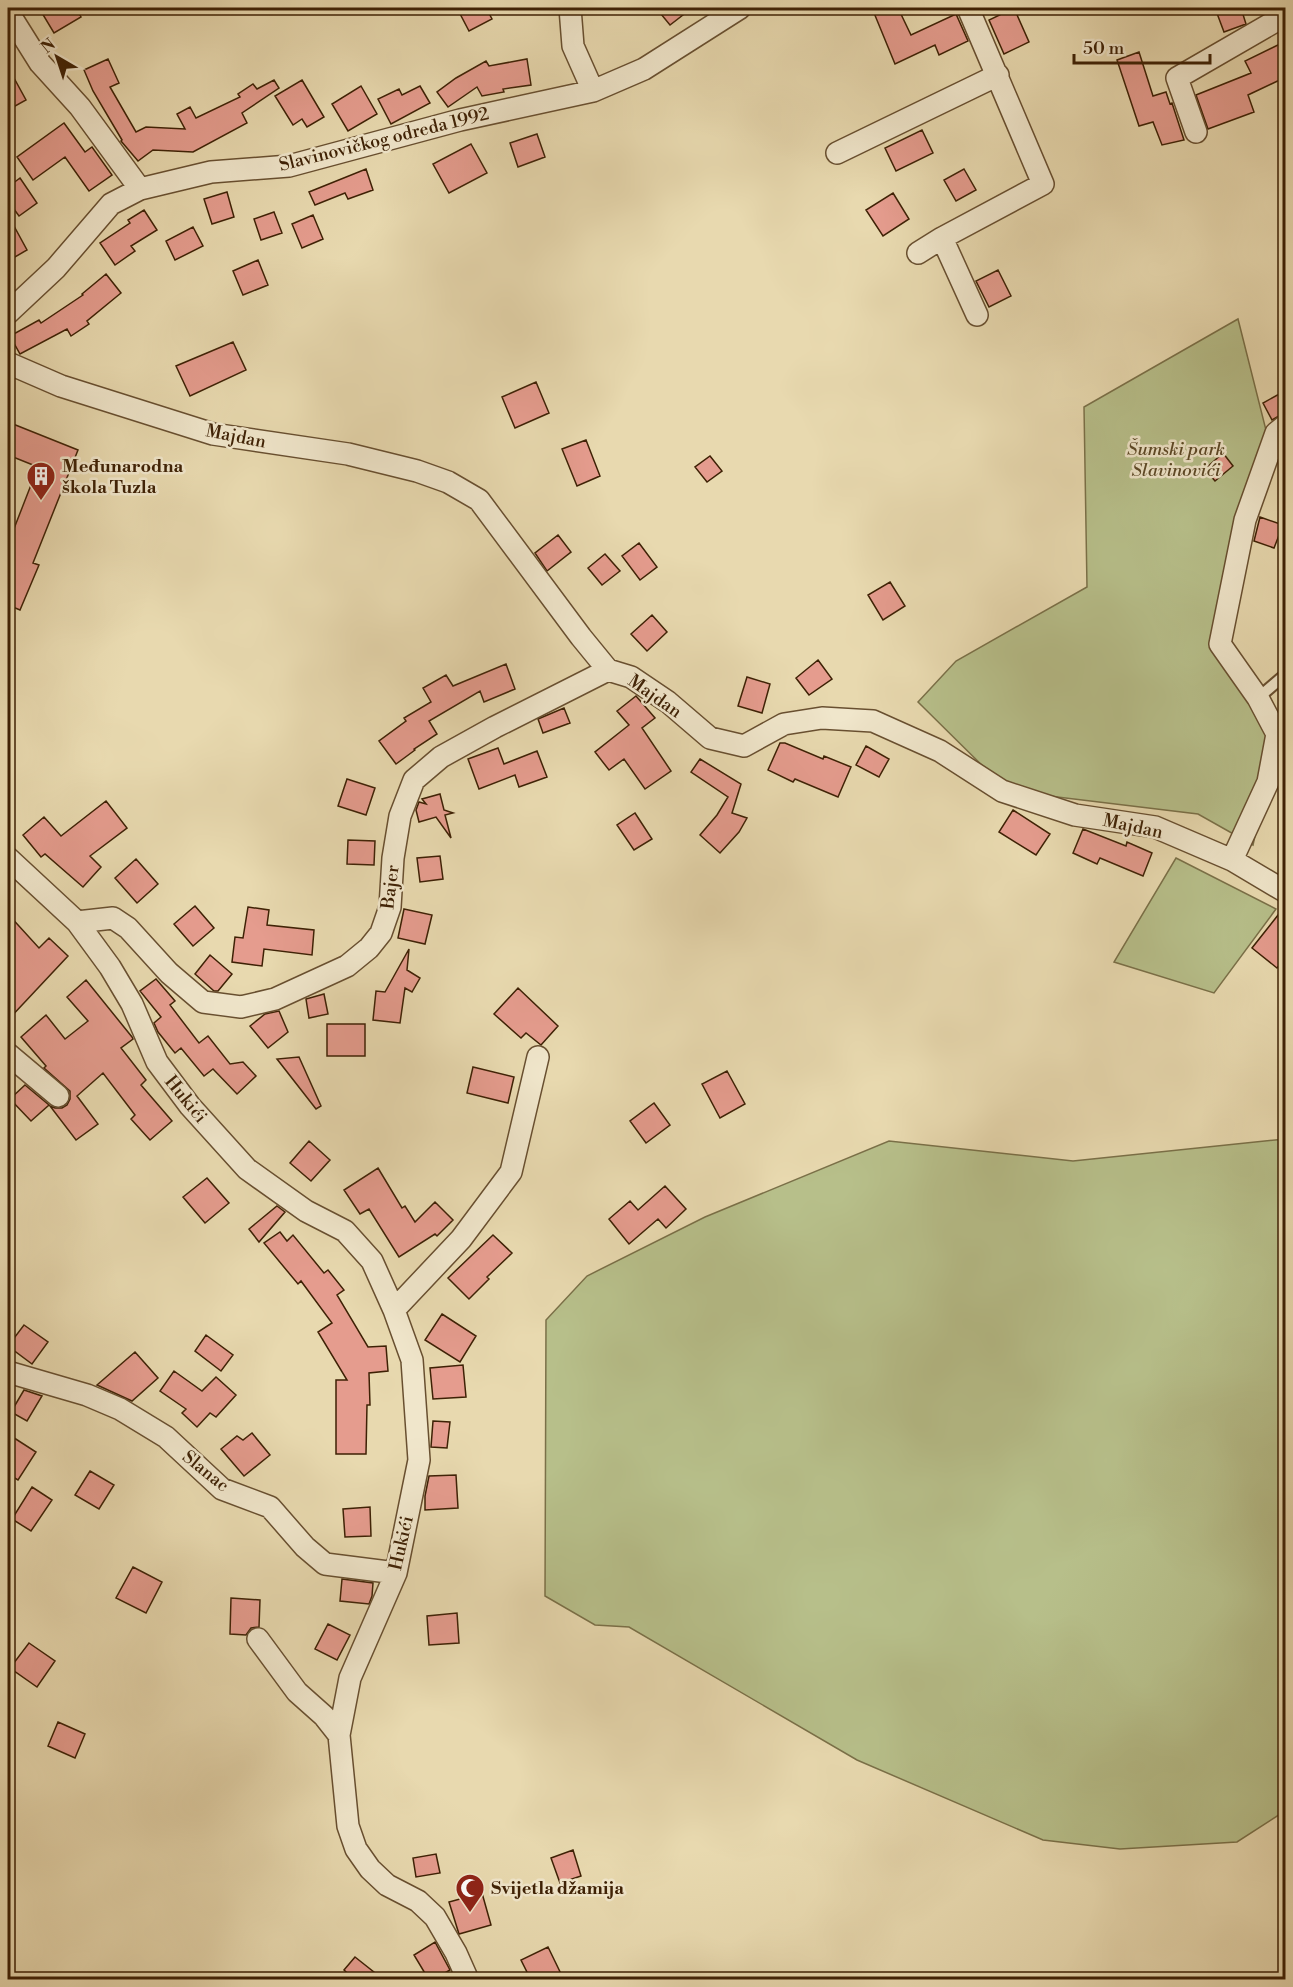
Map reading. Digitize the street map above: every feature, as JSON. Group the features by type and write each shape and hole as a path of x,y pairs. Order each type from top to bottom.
{"street":[{"path":"570,8 573,46 593,90"},
{"name":"Slavinovičkog odreda 1992","path":"8,313 56,267 111,204 140,189 211,172 289,166 460,120 593,90 644,69 740,8"},
{"path":"918,253 1042,184 968,8"},
{"path":"8,12 40,63 80,107 140,189"},
{"path":"1196,132 1177,78 1286,15"},
{"path":"837,153 998,75"},
{"path":"942,238 977,315"},
{"name":"Majdan","path":"8,363 61,386 213,434 348,454 417,471 448,482 479,500 608,670 631,677 668,702 710,738 744,746 783,724 822,718 873,721 940,751 1002,791 1075,815 1155,828 1232,860 1286,892"},
{"path":"1232,860 1268,782 1277,734 1258,698 1220,644 1245,520 1276,433 1286,425"},
{"name":"Bajer","path":"77,921 113,918 128,928 169,974 203,1002 241,1007 275,999 347,966 369,948 381,933 390,907 393,858 400,816 414,780 441,757 608,670"},
{"name":"Hukići","path":"8,858 77,921 110,967 132,1004 157,1062 190,1106 247,1169 306,1211 345,1231 372,1261 394,1310 412,1360 419,1460 396,1573 351,1678 339,1735 348,1826 356,1849 370,1869 387,1885 418,1901 435,1917 456,1953 468,1980"},
{"path":"8,1054 58,1096"},
{"path":"394,1310 461,1239 512,1172 538,1057"},
{"name":"Slanac","path":"8,1371 87,1395 120,1409 157,1431 222,1490 270,1507 305,1546 325,1564 396,1573"},
{"path":"258,1639 297,1692 324,1716 339,1735"}],"lane":[{"path":"1258,698 1286,674"}],"green space":[{"name":"Šumski park Slavinovići","path":"1238,319 1273,458 1216,643 1276,741 1253,845 1198,814 1008,791 918,702 956,661 1087,587 1084,407"},
{"path":"1176,858 1276,909 1214,993 1114,962"},
{"path":"1285,1139 1285,1811 1237,1842 1120,1849 1043,1840 857,1760 629,1627 595,1625 545,1596 546,1320 587,1276 705,1217 889,1141 1073,1161"}],"building":[{"path":"39,8 76,8 81,17 54,33"},
{"path":"457,8 486,8 492,19 469,31"},
{"path":"656,8 692,8 670,25"},
{"path":"872,8 898,8 911,35 956,14 968,41 939,55 935,45 895,64"},
{"path":"1014,8 1029,42 1004,54 989,20"},
{"path":"1215,8 1241,8 1246,24 1224,32"},
{"path":"1286,41 1286,77 1248,95 1254,112 1208,129 1196,95 1251,73 1245,61"},
{"path":"1139,52 1153,96 1166,92 1184,140 1162,145 1153,122 1139,126 1117,60"},
{"path":"108,59 119,83 110,87 136,132 146,127 185,129 177,114 190,107 196,118 240,97 238,94 253,84 257,89 274,80 279,88 242,113 247,123 193,152 153,150 138,161 121,141 84,70"},
{"path":"527,59 531,85 503,89 504,92 482,96 477,87 448,107 437,92 486,61 489,66"},
{"path":"8,67 26,100 8,110"},
{"path":"302,80 324,117 307,127 302,119 293,125 275,96"},
{"path":"361,86 377,114 348,131 332,104"},
{"path":"420,86 430,103 391,124 378,99 399,89 402,95"},
{"path":"64,123 85,152 92,147 112,175 89,191 65,157 33,180 17,157"},
{"path":"922,130 933,153 896,171 885,148"},
{"path":"537,134 545,157 518,167 510,143"},
{"path":"471,144 487,173 449,193 433,164"},
{"path":"366,169 373,190 348,199 345,193 315,205 309,192"},
{"path":"964,169 976,190 956,201 944,180"},
{"path":"20,178 37,203 19,216 8,201 8,187"},
{"path":"227,192 234,217 212,224 204,199"},
{"path":"893,193 909,219 883,236 866,210"},
{"path":"144,210 157,230 131,246 135,251 115,265 100,243 130,223 128,220"},
{"path":"274,212 282,233 261,240 254,219"},
{"path":"8,215 27,250 8,261"},
{"path":"313,215 323,239 302,248 292,224"},
{"path":"193,227 203,246 175,260 166,241"},
{"path":"258,260 268,285 243,295 233,271"},
{"path":"998,270 1011,296 989,307 976,281"},
{"path":"106,274 121,293 87,321 89,324 71,336 67,329 20,354 10,336 39,320 41,323 83,295"},
{"path":"233,342 246,370 190,396 176,366"},
{"path":"536,382 549,413 515,428 502,397"},
{"path":"1281,393 1286,401 1286,412 1272,420 1263,403"},
{"name":"Međunarodna škola Tuzla","path":"8,422 78,450 33,563 39,565 20,610 8,605 8,544 38,467 8,455"},
{"path":"586,440 600,476 577,486 562,449"},
{"path":"1223,453 1233,466 1215,481 1205,469"},
{"path":"710,456 722,471 707,482 695,467"},
{"path":"1260,517 1283,525 1274,548 1254,541"},
{"path":"558,535 571,552 547,571 535,553"},
{"path":"639,543 657,567 640,580 622,556"},
{"path":"605,554 620,571 602,585 588,568"},
{"path":"890,582 905,606 883,620 868,595"},
{"path":"652,615 667,632 647,651 631,634"},
{"path":"818,660 832,679 809,695 796,678"},
{"path":"506,664 515,689 484,702 480,691 429,721 437,734 396,764 379,741 406,721 404,718 431,702 423,688 446,675 453,686"},
{"path":"747,677 770,684 762,713 738,706"},
{"path":"636,696 655,718 642,728 671,771 645,789 624,759 609,770 595,752 629,725 617,711"},
{"path":"564,708 570,723 543,733 538,719"},
{"path":"780,743 851,767 838,797 795,779 793,782 768,770"},
{"path":"866,746 889,759 879,777 856,765"},
{"path":"498,748 504,764 537,751 547,777 519,787 515,775 479,789 468,759"},
{"path":"700,759 741,784 732,813 747,818 739,832 720,853 700,835 717,815 728,797 691,772"},
{"path":"347,779 375,788 366,815 338,806"},
{"path":"440,794 444,810 453,813 445,815 451,838 436,817 419,822 416,810 419,802 426,804 422,799"},
{"path":"106,801 127,828 90,856 101,867 83,887 45,854 41,857 23,835 44,817 61,836"},
{"path":"1013,810 1050,834 1036,855 999,832"},
{"path":"635,813 652,839 634,850 617,825"},
{"path":"1083,829 1126,846 1127,842 1152,853 1143,876 1100,858 1097,864 1073,853"},
{"path":"348,840 375,841 374,865 347,864"},
{"path":"440,856 443,879 420,882 417,858"},
{"path":"136,859 158,884 137,903 115,878"},
{"path":"1286,905 1286,957 1277,968 1252,948"},
{"path":"195,906 214,928 193,946 174,924"},
{"path":"248,907 269,910 267,925 314,930 312,955 264,949 262,966 232,962 235,937 243,938"},
{"path":"404,909 432,915 425,944 398,938"},
{"path":"8,914 39,948 49,938 68,956 8,1020"},
{"path":"409,949 407,970 420,978 412,992 405,988 400,1023 373,1020 376,991 385,992"},
{"path":"210,955 232,974 218,991 214,991 195,974"},
{"path":"156,979 175,1001 170,1005 199,1043 208,1036 230,1064 243,1062 256,1076 237,1094 213,1069 204,1076 181,1048 175,1053 158,1032 154,1023 161,1017 140,991"},
{"path":"86,980 132,1037 133,1039 121,1048 146,1080 141,1085 172,1121 150,1140 131,1119 135,1115 103,1073 77,1096 98,1124 76,1140 50,1106 62,1108 67,1105 70,1091 44,1068 46,1066 21,1037 46,1015 65,1039 88,1021 67,997"},
{"path":"518,988 558,1026 541,1045 526,1033 521,1038 494,1014"},
{"path":"324,994 328,1014 309,1018 306,999"},
{"path":"279,1011 288,1032 268,1048 250,1026 265,1014"},
{"path":"327,1024 365,1024 365,1056 327,1056"},
{"path":"299,1057 321,1106 316,1109 277,1059"},
{"path":"473,1067 514,1077 508,1103 467,1093"},
{"path":"727,1071 745,1104 720,1118 702,1084"},
{"path":"25,1085 49,1105 31,1121 10,1099"},
{"path":"654,1103 670,1125 646,1143 630,1121"},
{"path":"309,1141 330,1160 311,1181 290,1163"},
{"path":"378,1168 402,1208 405,1206 415,1222 435,1202 453,1220 437,1236 435,1234 399,1257 369,1209 360,1214 344,1190"},
{"path":"207,1178 229,1203 205,1223 183,1197"},
{"path":"665,1186 686,1209 666,1228 658,1219 629,1244 609,1219 630,1201 638,1210"},
{"path":"277,1206 285,1212 259,1242 249,1229"},
{"path":"280,1232 287,1241 293,1235 324,1273 328,1270 344,1290 337,1295 368,1347 386,1346 388,1371 369,1373 370,1405 367,1405 366,1454 336,1454 336,1380 347,1380 318,1332 332,1323 301,1281 298,1284 264,1243"},
{"path":"493,1235 512,1253 487,1277 489,1279 469,1299 448,1278"},
{"path":"442,1314 476,1336 460,1362 425,1340"},
{"path":"24,1325 48,1342 32,1364 8,1346"},
{"path":"206,1335 233,1355 221,1371 195,1351"},
{"path":"135,1352 158,1378 132,1401 97,1385"},
{"path":"463,1365 466,1397 433,1399 430,1368"},
{"path":"174,1371 202,1391 216,1377 236,1395 216,1417 210,1413 197,1427 182,1413 186,1409 160,1391"},
{"path":"24,1390 42,1396 27,1421 11,1412"},
{"path":"433,1421 450,1422 447,1448 431,1447"},
{"path":"252,1433 270,1455 244,1476 221,1449 237,1436 243,1440"},
{"path":"8,1434 36,1452 18,1480 8,1474"},
{"path":"90,1471 114,1485 99,1509 75,1495"},
{"path":"456,1475 458,1508 425,1510 429,1476"},
{"path":"32,1487 52,1500 31,1531 12,1519"},
{"path":"370,1507 371,1536 345,1537 343,1509"},
{"path":"133,1567 162,1582 146,1613 116,1598"},
{"path":"342,1579 373,1583 369,1604 340,1601"},
{"path":"231,1598 260,1600 259,1627 251,1628 246,1635 230,1634"},
{"path":"457,1613 459,1643 429,1645 427,1616"},
{"path":"328,1624 350,1635 337,1660 315,1649"},
{"path":"29,1643 55,1661 37,1687 10,1668"},
{"path":"58,1722 85,1734 75,1758 48,1746"},
{"path":"573,1850 581,1876 560,1883 551,1858"},
{"path":"436,1854 440,1873 416,1877 413,1858"},
{"name":"Svijetla džamija","path":"482,1893 491,1925 459,1934 449,1902"},
{"path":"435,1942 450,1970 429,1980 414,1955"},
{"path":"548,1947 564,1980 531,1980 521,1960"},
{"path":"355,1957 384,1980 355,1980 344,1970"}],"place":[{"name":"Međunarodna škola Tuzla","path":"41,502"},
{"name":"Svijetla džamija","path":"470,1914"}]}
